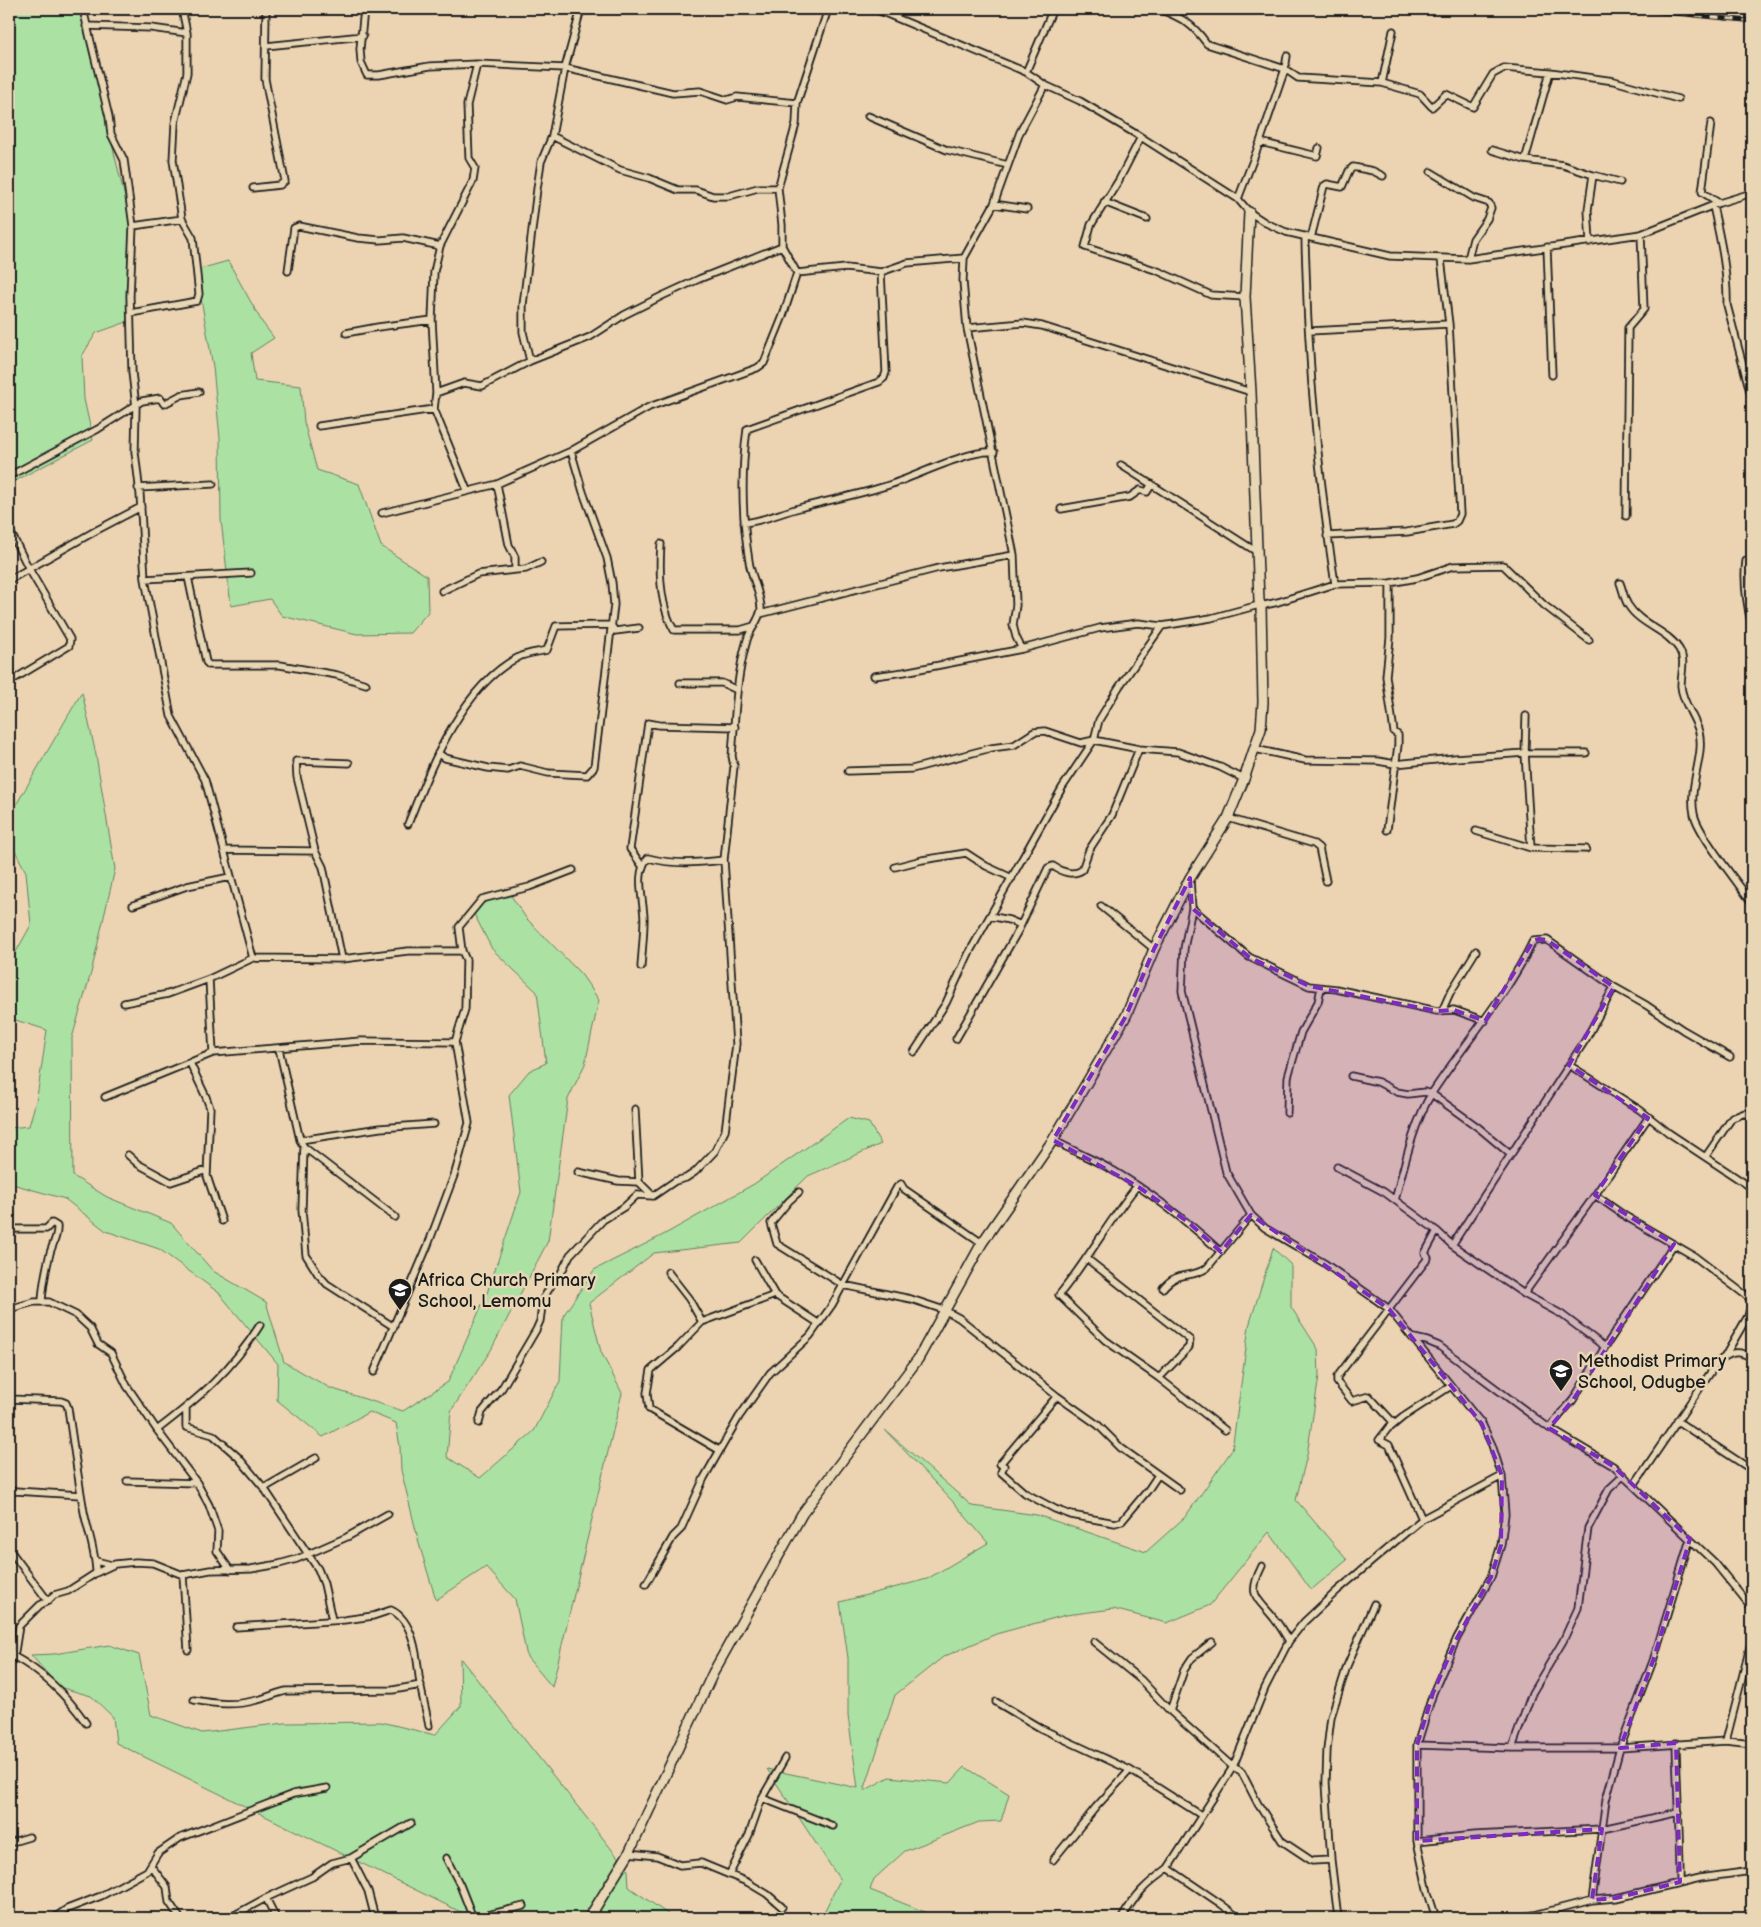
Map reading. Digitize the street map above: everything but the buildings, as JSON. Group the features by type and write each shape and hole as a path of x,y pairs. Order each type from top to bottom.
{"main road":[{"path":"589,1918 629,1853 713,1673 802,1514 918,1359 982,1243 1053,1140 1126,1016 1154,949 1190,878 1228,818 1244,779 1261,729 1263,702 1251,392 1245,297 1249,212"}],"street":[{"path":"83,9 109,117 109,126 124,160 133,226 132,372 136,405 135,452 145,579 171,716 205,780 252,958"},
{"path":"131,313 196,301 199,289 193,238 182,219 174,174 173,144 175,123 187,73 187,33 182,9"},
{"path":"253,188 280,185 284,181 265,79 266,9"},
{"path":"364,9 361,62 367,75 379,75 430,66 477,64 565,68 673,93 700,92 727,100 737,97 797,103"},
{"path":"530,361 523,332 523,305 538,180 541,162 552,136 565,68 581,9"},
{"path":"382,513 496,484 571,451 649,408 757,368 764,363 783,316 797,273 782,246 782,224 778,188 796,124 797,103 828,9"},
{"path":"875,9 1026,72 1045,85 1080,101 1141,137 1238,199 1249,212 1277,228 1390,256 1468,259 1642,234 1719,203 1752,193"},
{"path":"1026,72 1052,9"},
{"path":"1159,9 1183,18 1200,34 1207,44 1286,69 1298,78 1382,83 1420,94 1432,107 1446,94 1473,108 1493,74 1504,68 1614,81 1678,99"},
{"path":"86,26 152,28 187,33"},
{"path":"1382,83 1393,31"},
{"path":"266,46 362,36"},
{"path":"1238,199 1286,69 1287,56"},
{"path":"467,490 434,409 436,393 432,320 434,272 440,246 473,181 474,168 470,158 467,105 477,64"},
{"path":"1525,160 1550,72"},
{"path":"1022,649 1013,625 1016,605 1014,555 967,328 963,292 964,258 994,204 1020,132 1045,85"},
{"path":"868,116 947,150 1008,165"},
{"path":"1711,123 1702,192 1719,203"},
{"path":"552,136 620,170 649,178 678,190 696,190 714,196 729,196 758,188 778,188"},
{"path":"1141,137 1091,224 1085,247 1158,271 1211,295 1245,297"},
{"path":"1260,142 1317,156 1319,148"},
{"path":"1492,150 1525,160 1563,165 1620,182"},
{"path":"1335,584 1327,536 1315,425 1306,289 1308,237 1324,186 1327,184 1342,187 1349,170 1353,167 1373,171 1383,176"},
{"path":"1431,172 1474,198 1489,203 1491,208 1487,219 1473,239 1468,259"},
{"path":"1590,242 1588,210 1593,175"},
{"path":"1104,202 1146,219"},
{"path":"994,204 1027,209"},
{"path":"1713,206 1728,293 1727,305 1752,399"},
{"path":"133,226 182,219"},
{"path":"288,271 294,228 298,226 358,238 380,240 403,238 440,246"},
{"path":"1626,516 1628,328 1644,309 1642,234"},
{"path":"436,393 464,383 482,386 530,361 590,337 624,315 699,279 782,246"},
{"path":"1547,248 1552,375"},
{"path":"797,273 846,268 881,272 907,263 964,258"},
{"path":"1327,536 1406,532 1453,524 1458,520 1460,514 1448,324 1441,259"},
{"path":"479,1423 482,1412 502,1388 536,1330 540,1321 543,1299 552,1284 558,1279 570,1255 603,1220 624,1207 637,1194 653,1196 676,1181 686,1178 705,1163 715,1151 725,1131 736,1044 724,860 734,766 732,756 737,690 747,639 760,614 759,595 752,577 744,523 743,481 747,429 879,382 884,378 886,372 881,272"},
{"path":"346,333 432,320"},
{"path":"967,328 1023,323 1042,326 1251,392"},
{"path":"1310,331 1448,324"},
{"path":"9,476 98,429 142,401 160,398 164,404 181,395 200,392"},
{"path":"320,426 434,409"},
{"path":"438,753 445,758 488,768 508,770 520,766 548,772 587,775 594,767 614,605 607,558 583,492 571,451"},
{"path":"744,523 760,521 796,509 892,484 986,451 994,452"},
{"path":"1121,465 1257,552"},
{"path":"138,488 212,484"},
{"path":"496,484 509,545 515,557 515,570"},
{"path":"1061,509 1130,497 1140,490 1147,492 1152,484"},
{"path":"9,580 140,507"},
{"path":"9,528 29,569 70,639 70,643 9,682"},
{"path":"661,544 659,572 669,622 674,630 740,630 754,626"},
{"path":"760,614 939,568 1014,555"},
{"path":"1752,557 1746,561 1745,571 1748,609 1752,627"},
{"path":"442,591 478,574 526,569 541,562"},
{"path":"874,676 1022,649 1100,628 1138,623 1162,626 1211,618 1278,602 1335,584 1390,583 1417,578 1453,566 1503,565 1544,605 1589,640"},
{"path":"145,579 251,572"},
{"path":"188,576 206,662 209,665 280,665 337,675 366,684"},
{"path":"1386,830 1398,741 1398,735 1394,732 1386,676 1390,638 1390,583"},
{"path":"1620,583 1628,605 1641,620 1669,638 1679,649 1683,660 1681,688 1699,732 1700,746 1692,793 1694,816 1704,834 1752,902"},
{"path":"611,625 615,632 639,628"},
{"path":"408,824 438,753 467,704 497,672 522,656 547,650 556,626 611,625"},
{"path":"914,1052 946,1003 969,953 1062,788 1094,740 1099,720 1124,680 1162,626"},
{"path":"680,683 722,683 737,690"},
{"path":"1526,716 1524,754 1531,848"},
{"path":"643,867 630,849 648,723 735,727"},
{"path":"848,771 912,769 991,748 1014,745 1034,732 1045,731 1081,742 1094,740 1139,749 1178,752 1220,767 1244,779"},
{"path":"956,1039 1021,925 1048,868 1053,866 1059,871 1073,873 1082,870 1089,850 1112,815 1139,749"},
{"path":"1255,749 1305,760 1378,761 1395,764 1524,754 1586,753"},
{"path":"342,958 323,867 315,851 297,776 296,761 349,762"},
{"path":"1228,818 1314,844 1319,848 1326,881"},
{"path":"1476,831 1531,848 1586,849"},
{"path":"224,850 315,851"},
{"path":"895,867 922,860 966,853 986,866 1012,878"},
{"path":"641,966 644,917 640,887 644,863 648,858 667,863 687,864 724,860"},
{"path":"374,1372 455,1174 469,1122 455,1042 465,1009 466,960 462,951 459,926 482,899 529,887 573,870"},
{"path":"133,905 187,886 230,877"},
{"path":"1190,878 1192,908 1184,948 1182,991 1226,1172 1251,1215 1265,1228 1324,1264 1389,1309 1482,1424 1492,1445 1502,1476 1505,1514 1502,1545 1492,1577 1457,1638 1433,1693 1417,1745 1417,1841 1428,1893 1436,1918"},
{"path":"1101,906 1154,949"},
{"path":"1192,908 1249,957 1309,986 1437,1011 1454,1010 1484,1021"},
{"path":"990,916 1010,920 1021,925"},
{"path":"1394,1200 1420,1120 1432,1094 1523,963 1533,941 1547,940 1614,987 1730,1057"},
{"path":"124,1003 168,994 209,979 252,958 342,958 408,951 462,951"},
{"path":"1442,1011 1450,993 1476,951"},
{"path":"209,979 213,1053"},
{"path":"1452,1245 1586,1038 1614,987"},
{"path":"1287,1113 1288,1077 1301,1032 1318,1002 1321,988"},
{"path":"105,1097 213,1053 361,1041 455,1042"},
{"path":"279,1049 300,1140 304,1148 395,1217"},
{"path":"190,1063 210,1108 207,1176 222,1221"},
{"path":"1569,1065 1640,1110 1648,1118 1752,1188"},
{"path":"1351,1076 1378,1082 1397,1092 1408,1094 1425,1092 1432,1094 1479,1128 1510,1154"},
{"path":"635,1110 638,1182"},
{"path":"1706,1156 1732,1118 1745,1113 1752,1117"},
{"path":"1524,1294 1648,1118"},
{"path":"300,1140 380,1128 434,1124"},
{"path":"1053,1140 1113,1170 1137,1186 1188,1222 1221,1252"},
{"path":"304,1148 302,1210 306,1254 318,1274 327,1284 394,1327"},
{"path":"128,1156 138,1164 171,1182 207,1170"},
{"path":"1337,1167 1384,1192 1437,1231 1452,1245 1524,1294 1561,1314 1605,1347"},
{"path":"578,1172 618,1181 638,1182 653,1196"},
{"path":"646,1584 673,1537 681,1529 692,1507 692,1501 739,1417 770,1373 810,1336 832,1306 897,1187 901,1184 904,1189 982,1243"},
{"path":"1137,1186 1120,1206 1059,1295 1105,1340 1159,1378 1225,1430"},
{"path":"799,1192 771,1223 775,1230 777,1244 843,1285 911,1299 944,1310 959,1318 1057,1396 1098,1425 1121,1448 1180,1490"},
{"path":"1595,1195 1625,1216 1694,1256 1752,1301 1748,1316 1725,1356 1717,1364 1634,1485"},
{"path":"1163,1288 1171,1279 1178,1276 1198,1274 1207,1268 1251,1215"},
{"path":"9,1229 46,1229 52,1223 57,1226 58,1233 46,1269 42,1302"},
{"path":"1379,1440 1393,1422 1370,1396 1352,1401 1337,1382 1337,1377 1428,1258 1425,1254 1437,1231"},
{"path":"1549,1428 1573,1400 1605,1347 1674,1244"},
{"path":"1086,1258 1190,1340 1189,1347 1159,1378"},
{"path":"754,1260 775,1295 818,1323"},
{"path":"668,1272 689,1299 702,1322"},
{"path":"719,1450 649,1409 647,1393 650,1370 678,1347 702,1322 775,1295"},
{"path":"9,1309 49,1302 76,1315 90,1328 98,1344 111,1353 127,1386 157,1430 198,1483 209,1505 218,1532 217,1551 230,1570"},
{"path":"157,1430 219,1379 246,1348 260,1325"},
{"path":"1414,1338 1427,1340 1439,1346 1549,1428 1614,1466 1716,1563 1752,1609"},
{"path":"1725,1356 1735,1352 1743,1352 1752,1358"},
{"path":"1379,1440 1403,1418 1451,1386"},
{"path":"1057,1396 1000,1464 1004,1466 1001,1472 1025,1493 1071,1515 1115,1523 1122,1521 1158,1475"},
{"path":"9,1400 66,1403 90,1543 96,1561 96,1573"},
{"path":"186,1408 186,1427 213,1435 238,1457 264,1488 318,1569 324,1584 332,1620"},
{"path":"1677,1421 1752,1470"},
{"path":"1379,1440 1389,1445 1422,1519"},
{"path":"264,1488 316,1458"},
{"path":"1512,1748 1532,1693 1576,1615 1588,1528 1609,1489 1624,1475"},
{"path":"1122,1918 1136,1895 1168,1868 1233,1767 1265,1688 1289,1641 1322,1604 1422,1519 1502,1476"},
{"path":"127,1481 198,1483"},
{"path":"9,1493 15,1491 81,1495"},
{"path":"86,1723 59,1690 29,1664 11,1658 19,1626 40,1605 54,1595 68,1591 112,1565 124,1562 154,1563 183,1575 210,1570 250,1569 279,1564 308,1555 347,1537 388,1514"},
{"path":"1592,1900 1606,1800 1620,1748 1653,1661 1690,1539"},
{"path":"9,1549 48,1601"},
{"path":"96,1561 112,1565"},
{"path":"1262,1566 1254,1582 1254,1591 1259,1603 1276,1621 1289,1641"},
{"path":"183,1575 188,1650"},
{"path":"1338,1918 1331,1860 1326,1783 1327,1750 1332,1716 1347,1666 1374,1604"},
{"path":"236,1627 344,1620 373,1616 392,1610 396,1612 402,1619 417,1650 421,1685 429,1726"},
{"path":"1726,1741 1752,1639"},
{"path":"1094,1642 1142,1680 1170,1711 1233,1767 1241,1770 1258,1804 1282,1841 1312,1861 1331,1860"},
{"path":"1170,1711 1184,1670 1192,1658 1212,1642"},
{"path":"194,1700 214,1704 236,1705 259,1700 273,1693 286,1691 393,1690 421,1685"},
{"path":"996,1702 1042,1729 1130,1770 1201,1815"},
{"path":"1417,1745 1512,1748 1620,1748 1726,1741 1752,1744"},
{"path":"1676,1743 1680,1882"},
{"path":"729,1875 750,1835 762,1798 785,1758"},
{"path":"1053,1860 1096,1807 1130,1770"},
{"path":"54,1918 67,1909 100,1896 147,1871 158,1853 180,1838 293,1794 327,1788"},
{"path":"762,1798 833,1826"},
{"path":"1417,1841 1475,1835 1602,1829 1679,1812"},
{"path":"229,1918 266,1898 312,1877 332,1863 351,1858 411,1823"},
{"path":"9,1843 29,1837"},
{"path":"629,1853 657,1856 680,1865 701,1863 747,1882 767,1894 782,1907"},
{"path":"351,1858 368,1891 375,1918"},
{"path":"446,1858 474,1918 524,1906"},
{"path":"151,1866 167,1887 169,1902 180,1918"},
{"path":"1168,1868 1239,1918"},
{"path":"1517,1918 1534,1917 1592,1900 1616,1898 1680,1882 1752,1870"},
{"path":"266,1898 276,1918"}],"highlighted area":[{"path":"1190,878 1192,908 1249,957 1309,986 1437,1011 1454,1010 1485,1021 1533,941 1539,939 1547,940 1614,987 1569,1065 1648,1118 1595,1195 1674,1244 1573,1400 1549,1428 1613,1466 1690,1539 1653,1661 1620,1748 1676,1743 1680,1882 1616,1898 1592,1900 1602,1829 1417,1841 1417,1745 1433,1693 1457,1638 1491,1577 1501,1545 1502,1476 1482,1424 1389,1309 1251,1215 1221,1252 1188,1222 1137,1186 1053,1140 1126,1016 1154,949"}],"green space":[{"path":"9,9 79,9 130,218 127,322 96,333 82,356 84,399 93,440 9,484"},
{"path":"228,261 262,322 274,338 251,353 255,381 301,386 304,422 317,470 359,484 381,546 427,576 428,612 410,633 357,634 282,616 270,599 231,606 221,520 220,438 213,367 196,270"},
{"path":"82,692 96,755 115,869 91,973 72,1038 73,1176 107,1197 171,1223 213,1271 266,1302 284,1362 330,1388 403,1411 448,1382 487,1293 521,1192 509,1095 529,1071 546,1063 537,992 492,949 472,910 506,888 526,918 581,974 599,1000 585,1064 568,1099 548,1241 491,1350 451,1411 447,1457 480,1478 534,1431 560,1381 563,1316 594,1270 665,1234 754,1184 849,1118 869,1123 881,1144 808,1176 741,1243 654,1253 589,1303 601,1352 622,1393 552,1687 527,1657 515,1599 486,1567 436,1600 420,1547 401,1470 396,1423 369,1412 323,1437 277,1400 278,1364 219,1293 159,1249 106,1231 65,1199 16,1185 9,1187 9,1128 29,1126 37,1097 47,1030 9,1018 9,961 11,961 31,925 26,872 9,839 9,817"},
{"path":"1273,1248 1291,1265 1291,1307 1318,1349 1319,1376 1307,1455 1296,1500 1347,1560 1311,1590 1269,1532 1210,1605 1167,1623 1113,1609 1066,1615 996,1634 943,1657 895,1695 864,1791 889,1777 950,1783 965,1767 1009,1794 1001,1821 979,1822 905,1851 874,1879 870,1890 940,1918 821,1918 840,1880 767,1769 858,1788 848,1716 848,1658 840,1602 927,1579 988,1543 955,1504 885,1430 972,1506 1037,1515 1146,1552 1185,1517 1232,1450 1249,1326"},
{"path":"109,1645 139,1655 151,1715 202,1733 285,1723 381,1722 435,1735 461,1706 460,1658 628,1870 629,1887 672,1917 680,1918 473,1918 116,1743 113,1717 91,1696 59,1687 31,1655 54,1654"}],"railway":[{"path":"1632,9 1752,21"}],"place":[{"name":"Africa Church Primary School, Lemomu","path":"400,1311"},
{"name":"Methodist Primary School, Odugbe","path":"1561,1392"}]}
